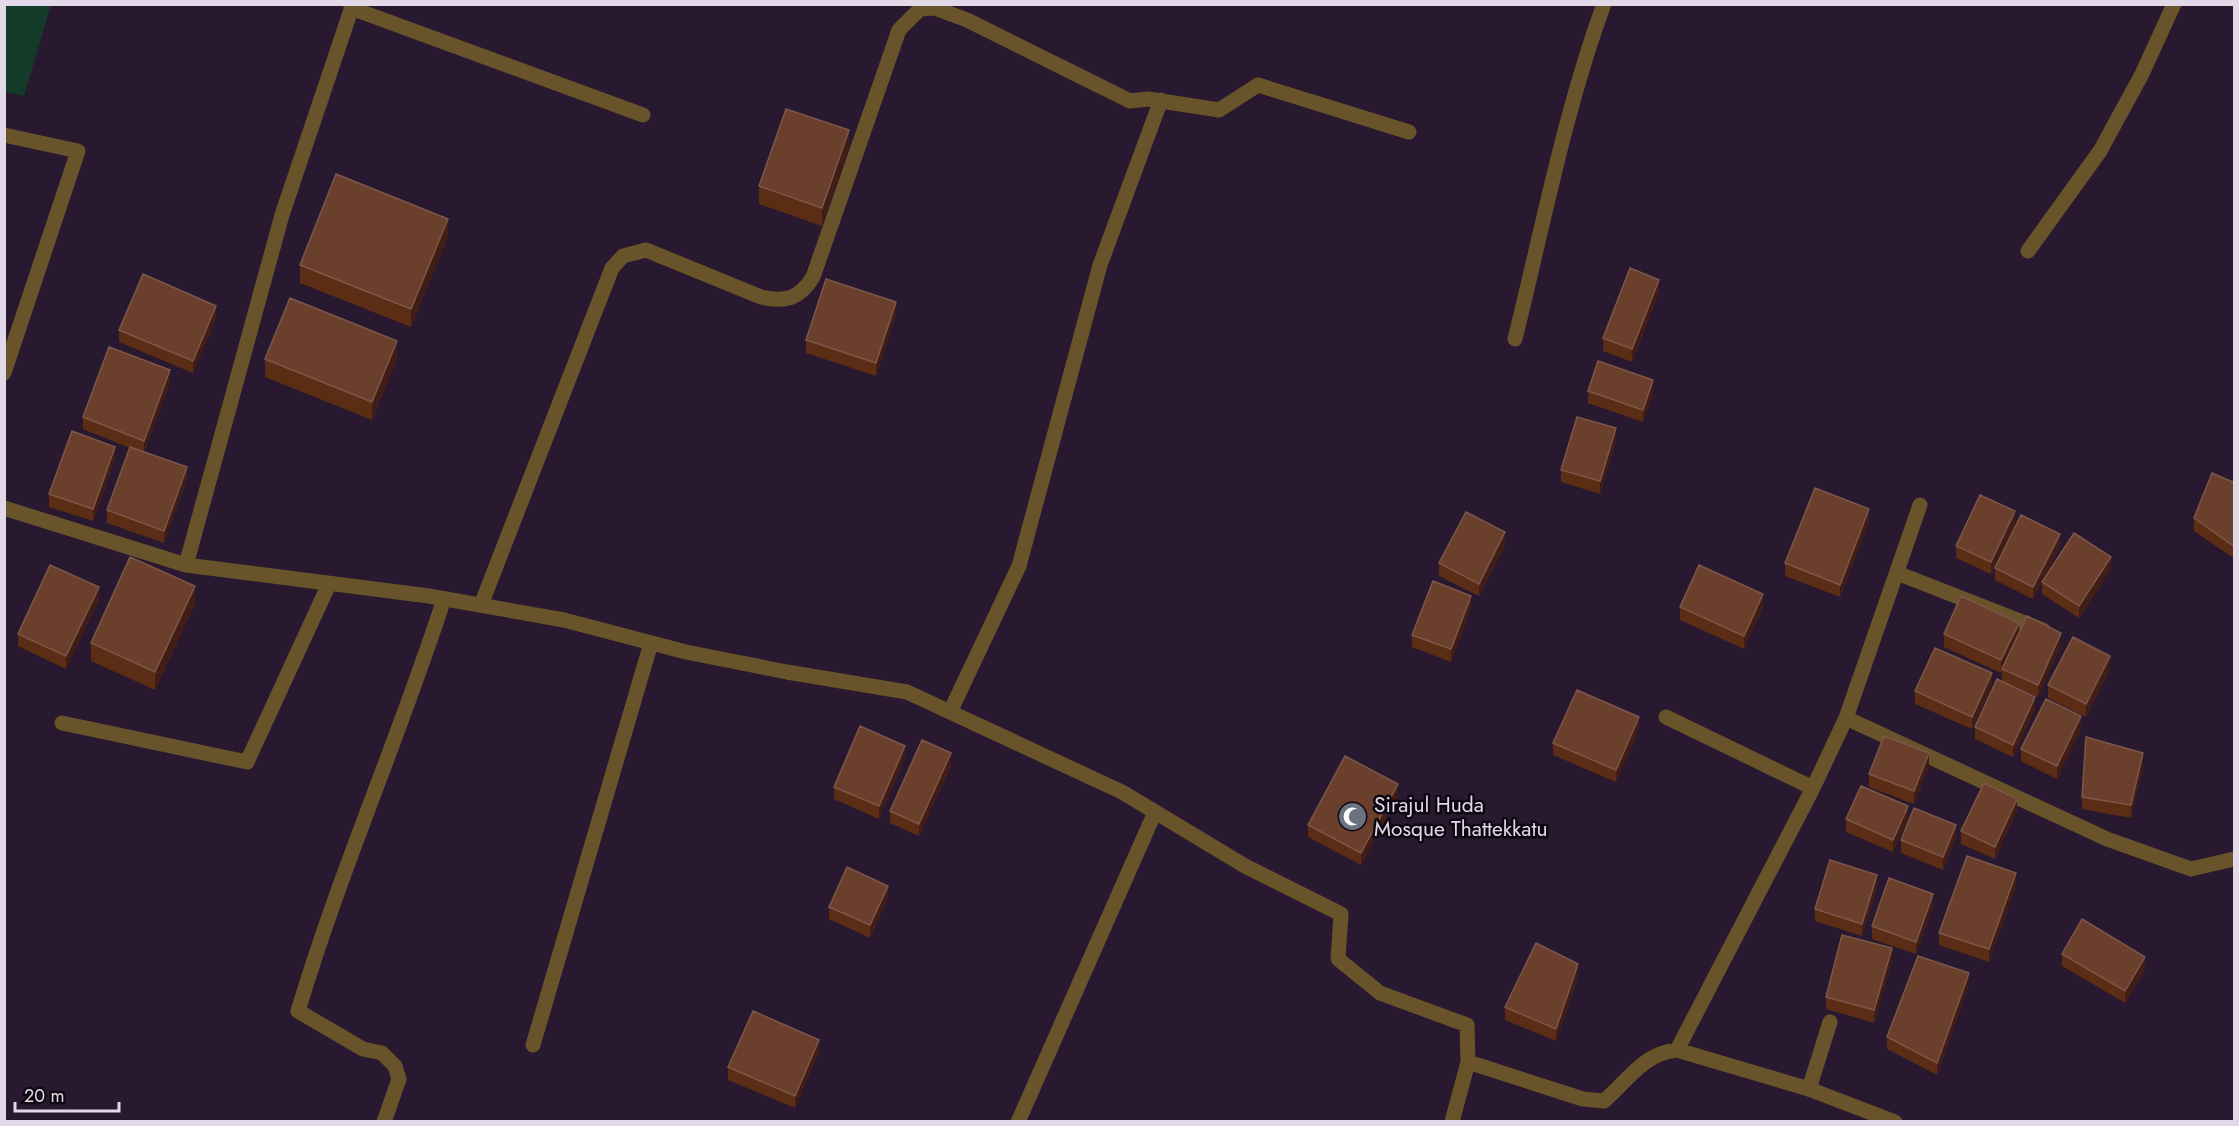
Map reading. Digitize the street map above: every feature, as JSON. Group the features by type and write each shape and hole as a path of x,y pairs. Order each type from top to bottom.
{"street":[{"path":"1515,339 1569,124 1593,35 1604,4"},
{"path":"2028,251 2100,151 2142,74 2174,4"},
{"path":"186,565 282,215 352,6 643,115"},
{"path":"481,605 612,268 623,255 646,250 761,297 777,301 803,293 813,277 898,30 920,9 935,8 967,20 1130,101 1161,100 1219,110 1258,85 1409,132"},
{"path":"950,712 1019,566 1100,265 1161,100"},
{"path":"4,135 78,151 4,373"},
{"path":"1677,1050 1813,788 1846,718 1920,505"},
{"path":"4,508 186,565 481,605 564,620 651,643 787,672 907,692 1122,792 1245,866 1341,914 1338,958 1380,993 1467,1025 1468,1062 1452,1122"},
{"path":"1897,573 2048,632"},
{"path":"62,723 247,762 329,584"},
{"path":"384,1122 399,1079 395,1066 382,1053 363,1049 298,1011 321,935 412,698 444,599"},
{"path":"533,1045 651,643"},
{"path":"1666,717 1813,788"},
{"path":"1846,718 2107,838 2191,869 2235,859"},
{"path":"1018,1122 1155,812"},
{"path":"1809,1089 1830,1022"},
{"path":"1468,1062 1583,1100 1604,1101 1635,1069 1663,1051 1677,1050 1809,1089 1895,1122"}],"green space":[{"path":"5,4 51,5 24,96 5,92"}],"building":[{"path":"786,109 849,130 822,208 759,186"},
{"path":"336,174 448,219 411,309 300,265"},
{"path":"1630,268 1659,280 1632,349 1603,338"},
{"path":"143,274 216,306 193,361 119,330"},
{"path":"826,279 896,302 876,363 806,340"},
{"path":"290,298 397,341 372,402 265,359"},
{"path":"109,347 170,370 144,441 83,417"},
{"path":"1598,361 1653,380 1643,410 1588,391"},
{"path":"1577,417 1616,428 1600,481 1561,470"},
{"path":"72,431 115,447 93,509 49,494"},
{"path":"130,447 187,467 164,531 107,510"},
{"path":"2212,473 2235,483 2235,547 2194,518"},
{"path":"1815,488 1869,509 1840,585 1785,563"},
{"path":"1980,495 2015,511 1991,562 1956,546"},
{"path":"1466,512 1505,532 1479,584 1439,563"},
{"path":"2021,515 2060,534 2033,587 1995,568"},
{"path":"2074,533 2111,557 2079,606 2042,582"},
{"path":"130,557 195,586 155,672 91,643"},
{"path":"50,565 99,587 66,656 18,634"},
{"path":"1699,565 1763,594 1744,636 1680,607"},
{"path":"1433,581 1471,596 1451,649 1412,635"},
{"path":"1961,596 2019,623 2001,660 1944,634"},
{"path":"2027,616 2061,633 2038,685 2002,669"},
{"path":"2073,637 2110,656 2086,704 2048,685"},
{"path":"1935,648 1992,673 1972,717 1915,691"},
{"path":"1997,679 2035,697 2013,745 1975,727"},
{"path":"1577,690 1639,717 1616,770 1553,743"},
{"path":"2046,699 2081,716 2057,766 2021,749"},
{"path":"860,726 905,746 879,806 834,787"},
{"path":"1884,736 1929,753 1914,791 1869,774"},
{"path":"2086,737 2143,753 2131,805 2082,797"},
{"path":"922,740 951,753 919,824 890,811"},
{"name":"Sirajul Huda Mosque Thattekkatu","path":"1345,756 1398,784 1361,853 1308,825"},
{"path":"1984,783 2017,799 1995,847 1961,831"},
{"path":"1861,786 1908,806 1893,840 1846,819"},
{"path":"1914,808 1956,825 1943,857 1901,840"},
{"path":"1967,856 2016,873 1989,949 1939,933"},
{"path":"1830,860 1877,875 1862,924 1815,909"},
{"path":"847,867 888,886 870,925 829,907"},
{"path":"1889,878 1933,894 1916,942 1872,926"},
{"path":"2082,919 2145,957 2125,991 2062,954"},
{"path":"1842,935 1892,948 1874,1010 1826,997"},
{"path":"1536,943 1578,964 1556,1029 1505,1007"},
{"path":"1918,956 1969,973 1937,1063 1887,1037"},
{"path":"753,1011 819,1040 795,1096 728,1067"}],"place":[{"name":"Sirajul Huda Mosque Thattekkatu","path":"1353,817"}]}
